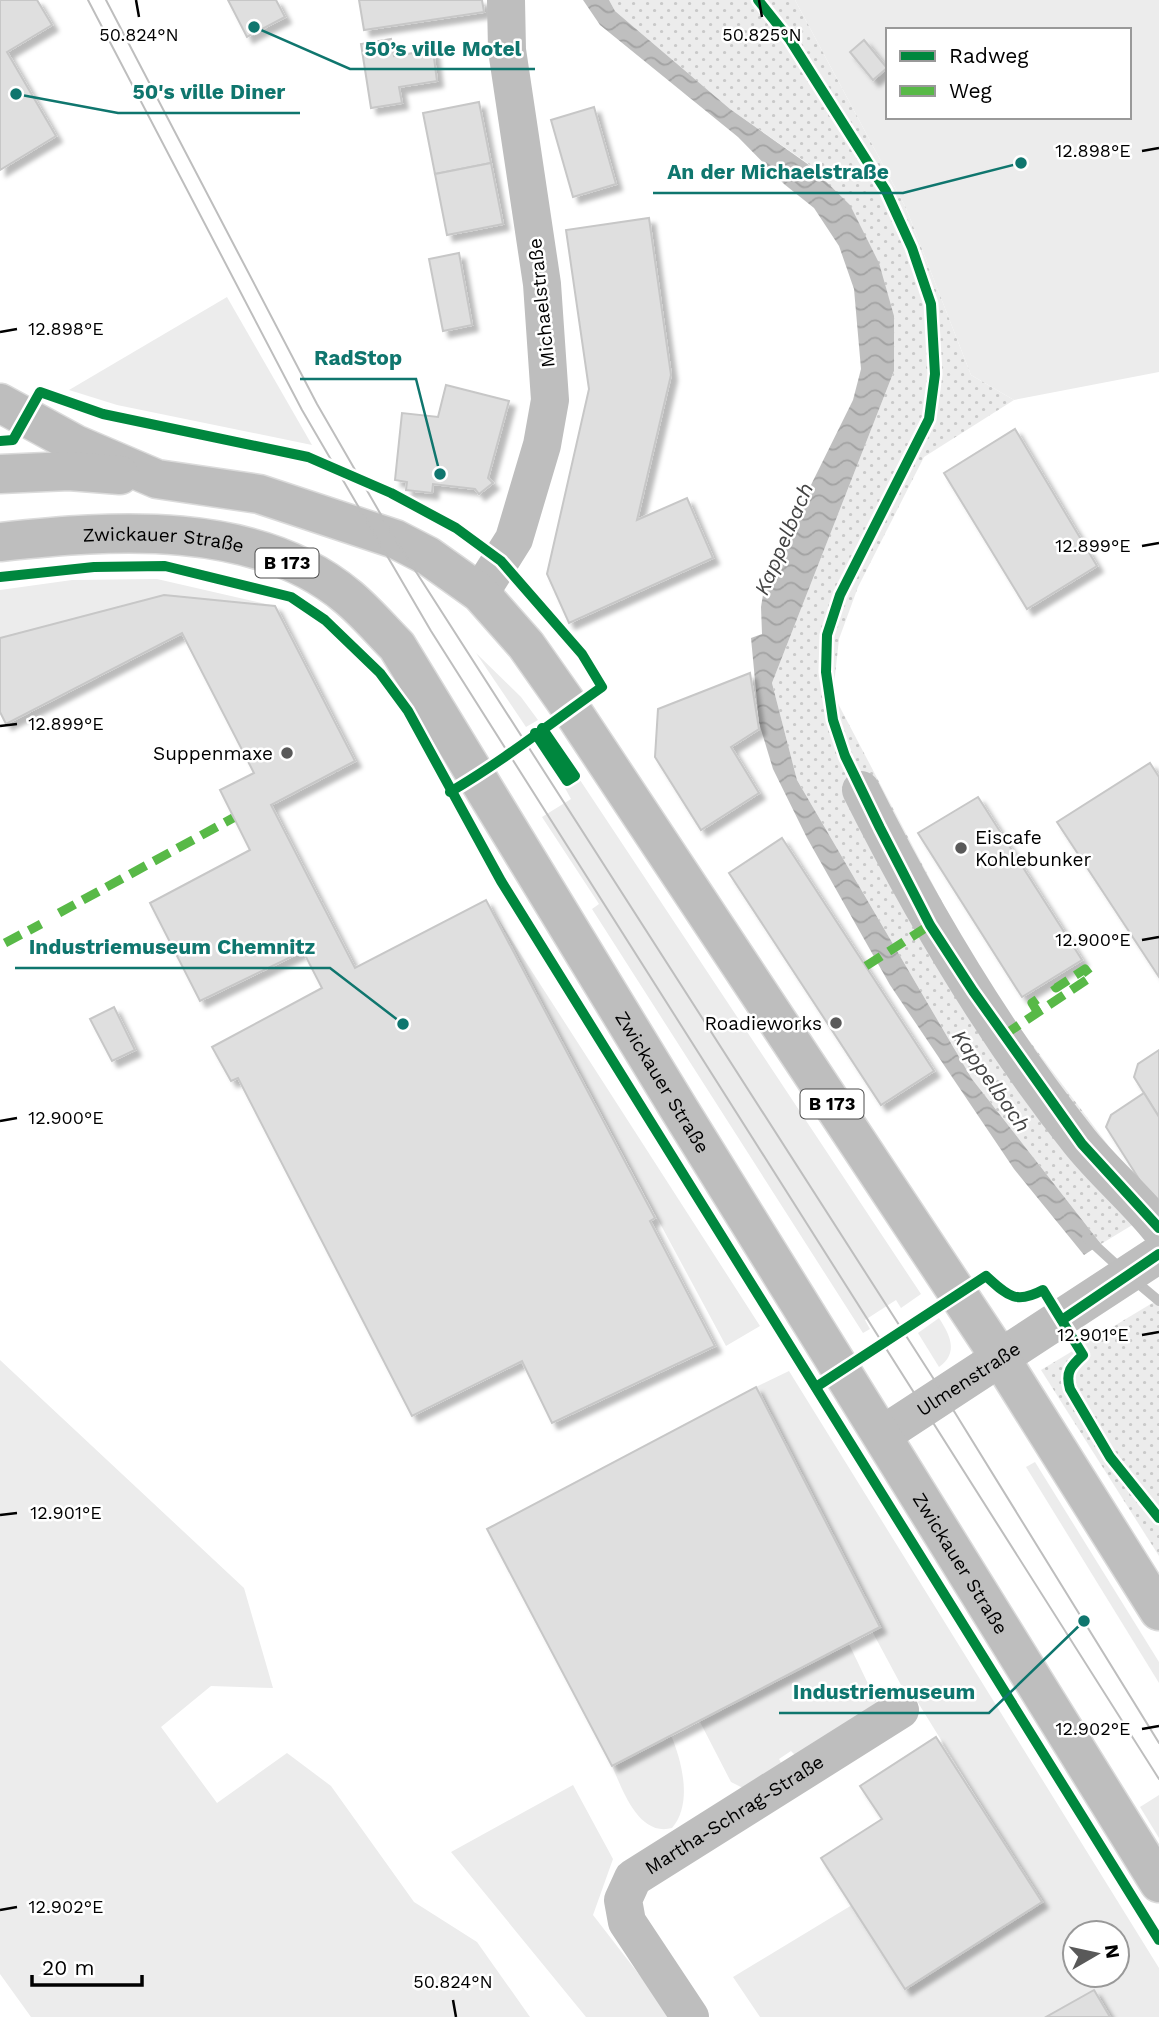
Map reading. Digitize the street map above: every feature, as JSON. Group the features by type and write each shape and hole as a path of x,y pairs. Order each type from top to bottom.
{"main road":[{"name":"Michaelstraße","path":"480,593 514,539 542,444 550,400 542,284 507,50 506,0"},
{"path":"0,403 75,444 157,479"},
{"name":"B 173","path":"0,474 69,471 157,479 259,494 372,531 428,556 480,593 526,645 571,709 1001,1359 1159,1611"},
{"name":"Zwickauer Straße","path":"0,542 128,535 212,539 274,556 318,577 347,596 397,646 657,1074 1159,1883"},
{"path":"861,790 930,925 1156,1248"},
{"name":"Ulmenstraße","path":"882,1435 1102,1292 1156,1248"},
{"name":"Martha-Schrag-Straße","path":"690,2017 627,1922 623,1900 633,1878 900,1710"}],"shaded area":[{"path":"609,0 795,0 906,208 971,375 1014,400 924,457 858,587 839,639 833,694 982,978 1157,1210 1101,1244 972,1079 797,780 772,683 894,371 810,165 730,109 615,11"},
{"path":"795,0 1159,0 1159,372 1014,400 971,375 906,208"},
{"path":"227,297 312,445 117,405 69,390"},
{"path":"157,579 275,606 164,595 0,638 0,590 72,580"},
{"path":"476,653 521,697 538,720 526,727"},
{"path":"580,780 921,1294 901,1308 896,1300 865,1320 870,1329 863,1333 592,909 599,904 542,817 571,799 565,788"},
{"path":"486,900 760,1326 726,1346"},
{"path":"1159,1299 1159,1556 1041,1370"},
{"path":"939,1318 949,1337 951,1350 939,1367 918,1333"},
{"path":"0,1360 244,1588 273,1688 211,1686 161,1727 217,1803 287,1753 331,1786 414,1902 477,1942 530,2017 31,2017 0,1974"},
{"path":"789,1371 1129,1919 1061,1919 1061,1989 1131,1989 1131,1923 1159,1968 1159,2017 1110,2017 1094,1990 1046,2017 760,2017 733,1977 852,1905 905,1989 1041,1902 909,1688 901,1685 872,1631 880,1626 756,1387"},
{"path":"1035,1462 1159,1662 1159,1683 1026,1467"},
{"path":"849,1644 881,1711 799,1759 791,1751 779,1759 783,1767 745,1789 731,1782 699,1720"},
{"path":"671,1735 682,1770 684,1795 678,1818 672,1828 660,1829 650,1826 634,1810 612,1766"},
{"path":"573,1785 613,1859 593,1915 672,2017 586,2017 451,1852"},
{"path":"1159,1795 1159,1838 1140,1807"}],"water":[{"path":"583,0 609,0 615,11 730,109 809,165 850,205 879,263 894,316 894,371 772,683 797,780 972,1079 1101,1244 1084,1255 1014,1169 890,985 807,838 773,769 759,723 751,638 762,634 761,607 766,576 853,400 861,369 854,289 839,246 814,208 784,184 738,137 600,25"}],"building":[{"path":"0,0 37,0 52,25 7,52 56,136 0,170"},
{"path":"228,0 276,0 285,17 247,37"},
{"path":"359,0 482,0 484,12 364,30"},
{"path":"391,39 394,56 433,50 437,81 399,87 402,103 371,108 361,44"},
{"path":"864,40 886,69 873,80 850,52"},
{"path":"479,102 491,163 435,174 423,113"},
{"path":"594,107 616,184 573,197 551,120"},
{"path":"491,163 503,224 447,235 435,174"},
{"path":"649,218 671,375 637,520 687,498 713,558 569,623 547,574 589,389 566,230"},
{"path":"459,253 472,325 443,331 429,259"},
{"path":"446,385 509,401 488,478 493,483 479,494 475,489 433,484 432,493 406,490 407,482 395,480 402,413 438,417"},
{"path":"1015,429 1097,566 1027,609 944,473"},
{"path":"164,595 275,606 355,761 271,805 355,968 486,900 655,1218 650,1221 715,1346 552,1423 522,1361 412,1416 238,1078 231,1081 212,1047 322,988 303,951 200,1001 150,903 250,850 220,790 254,773 182,633 6,724 0,712 0,638"},
{"path":"750,673 759,729 731,747 759,793 701,830 655,757 658,709"},
{"path":"1150,763 1159,777 1159,977 1057,822"},
{"path":"978,797 1082,960 1022,997 918,833"},
{"path":"782,838 934,1071 881,1105 729,873"},
{"path":"114,1007 135,1050 112,1061 90,1019"},
{"path":"1159,1050 1159,1117 1134,1077 1138,1064"},
{"path":"1144,1093 1159,1117 1159,1202 1151,1198 1106,1127 1111,1115"},
{"path":"756,1387 880,1627 612,1766 487,1529"},
{"path":"936,1737 1042,1902 905,1989 821,1858 882,1819 860,1786"},
{"path":"1094,1990 1110,2017 1046,2017"}],"waterway":[{"name":"Kappelbach","path":"1087,1238 1122,1270"},
{"name":"Kappelbach","path":"1134,1280 1159,1301"}],"tram line":[{"path":"88,0 302,410 431,631 1159,1779"},
{"path":"106,0 317,404 395,539 944,1395 1159,1743"}],"marked path":[{"path":"59,913 233,818"},
{"path":"5,943 41,924"},
{"path":"866,966 930,925"},
{"path":"1004,1035 1091,977 1085,969 1056,988 1050,979"},
{"path":"1038,1013 1032,1003 1039,998"}],"cycle path":[{"path":"758,0 790,40 886,191 912,248 931,304 935,374 929,419 840,595 827,635 826,672 833,720 845,756 930,925 973,991 1082,1144 1159,1228"},
{"path":"0,441 13,440 40,392 103,414 308,457 391,493 456,528 501,561 582,654 602,687 508,755 450,792"},
{"path":"0,577 94,567 165,566 291,597 325,620 380,673 408,711 501,881 1159,1940"},
{"path":"535,733 567,781 575,776 542,728"},
{"path":"1062,1320 1159,1254"},
{"path":"816,1387 986,1276 1012,1296 1025,1297 1043,1290 1083,1355 1070,1370 1070,1389 1110,1457 1159,1518"}],"place":[{"name":"50’s ville Motel","path":"254,27"},
{"name":"50's ville Diner","path":"16,94"},
{"name":"An der Michaelstraße","path":"1021,163"},
{"name":"RadStop","path":"440,474"},
{"name":"Suppenmaxe","path":"287,753"},
{"name":"Eiscafe Kohlebunker","path":"961,848"},
{"name":"Roadieworks","path":"836,1023"},
{"name":"Industriemuseum Chemnitz","path":"403,1024"},
{"name":"Industriemuseum","path":"1084,1621"}]}
